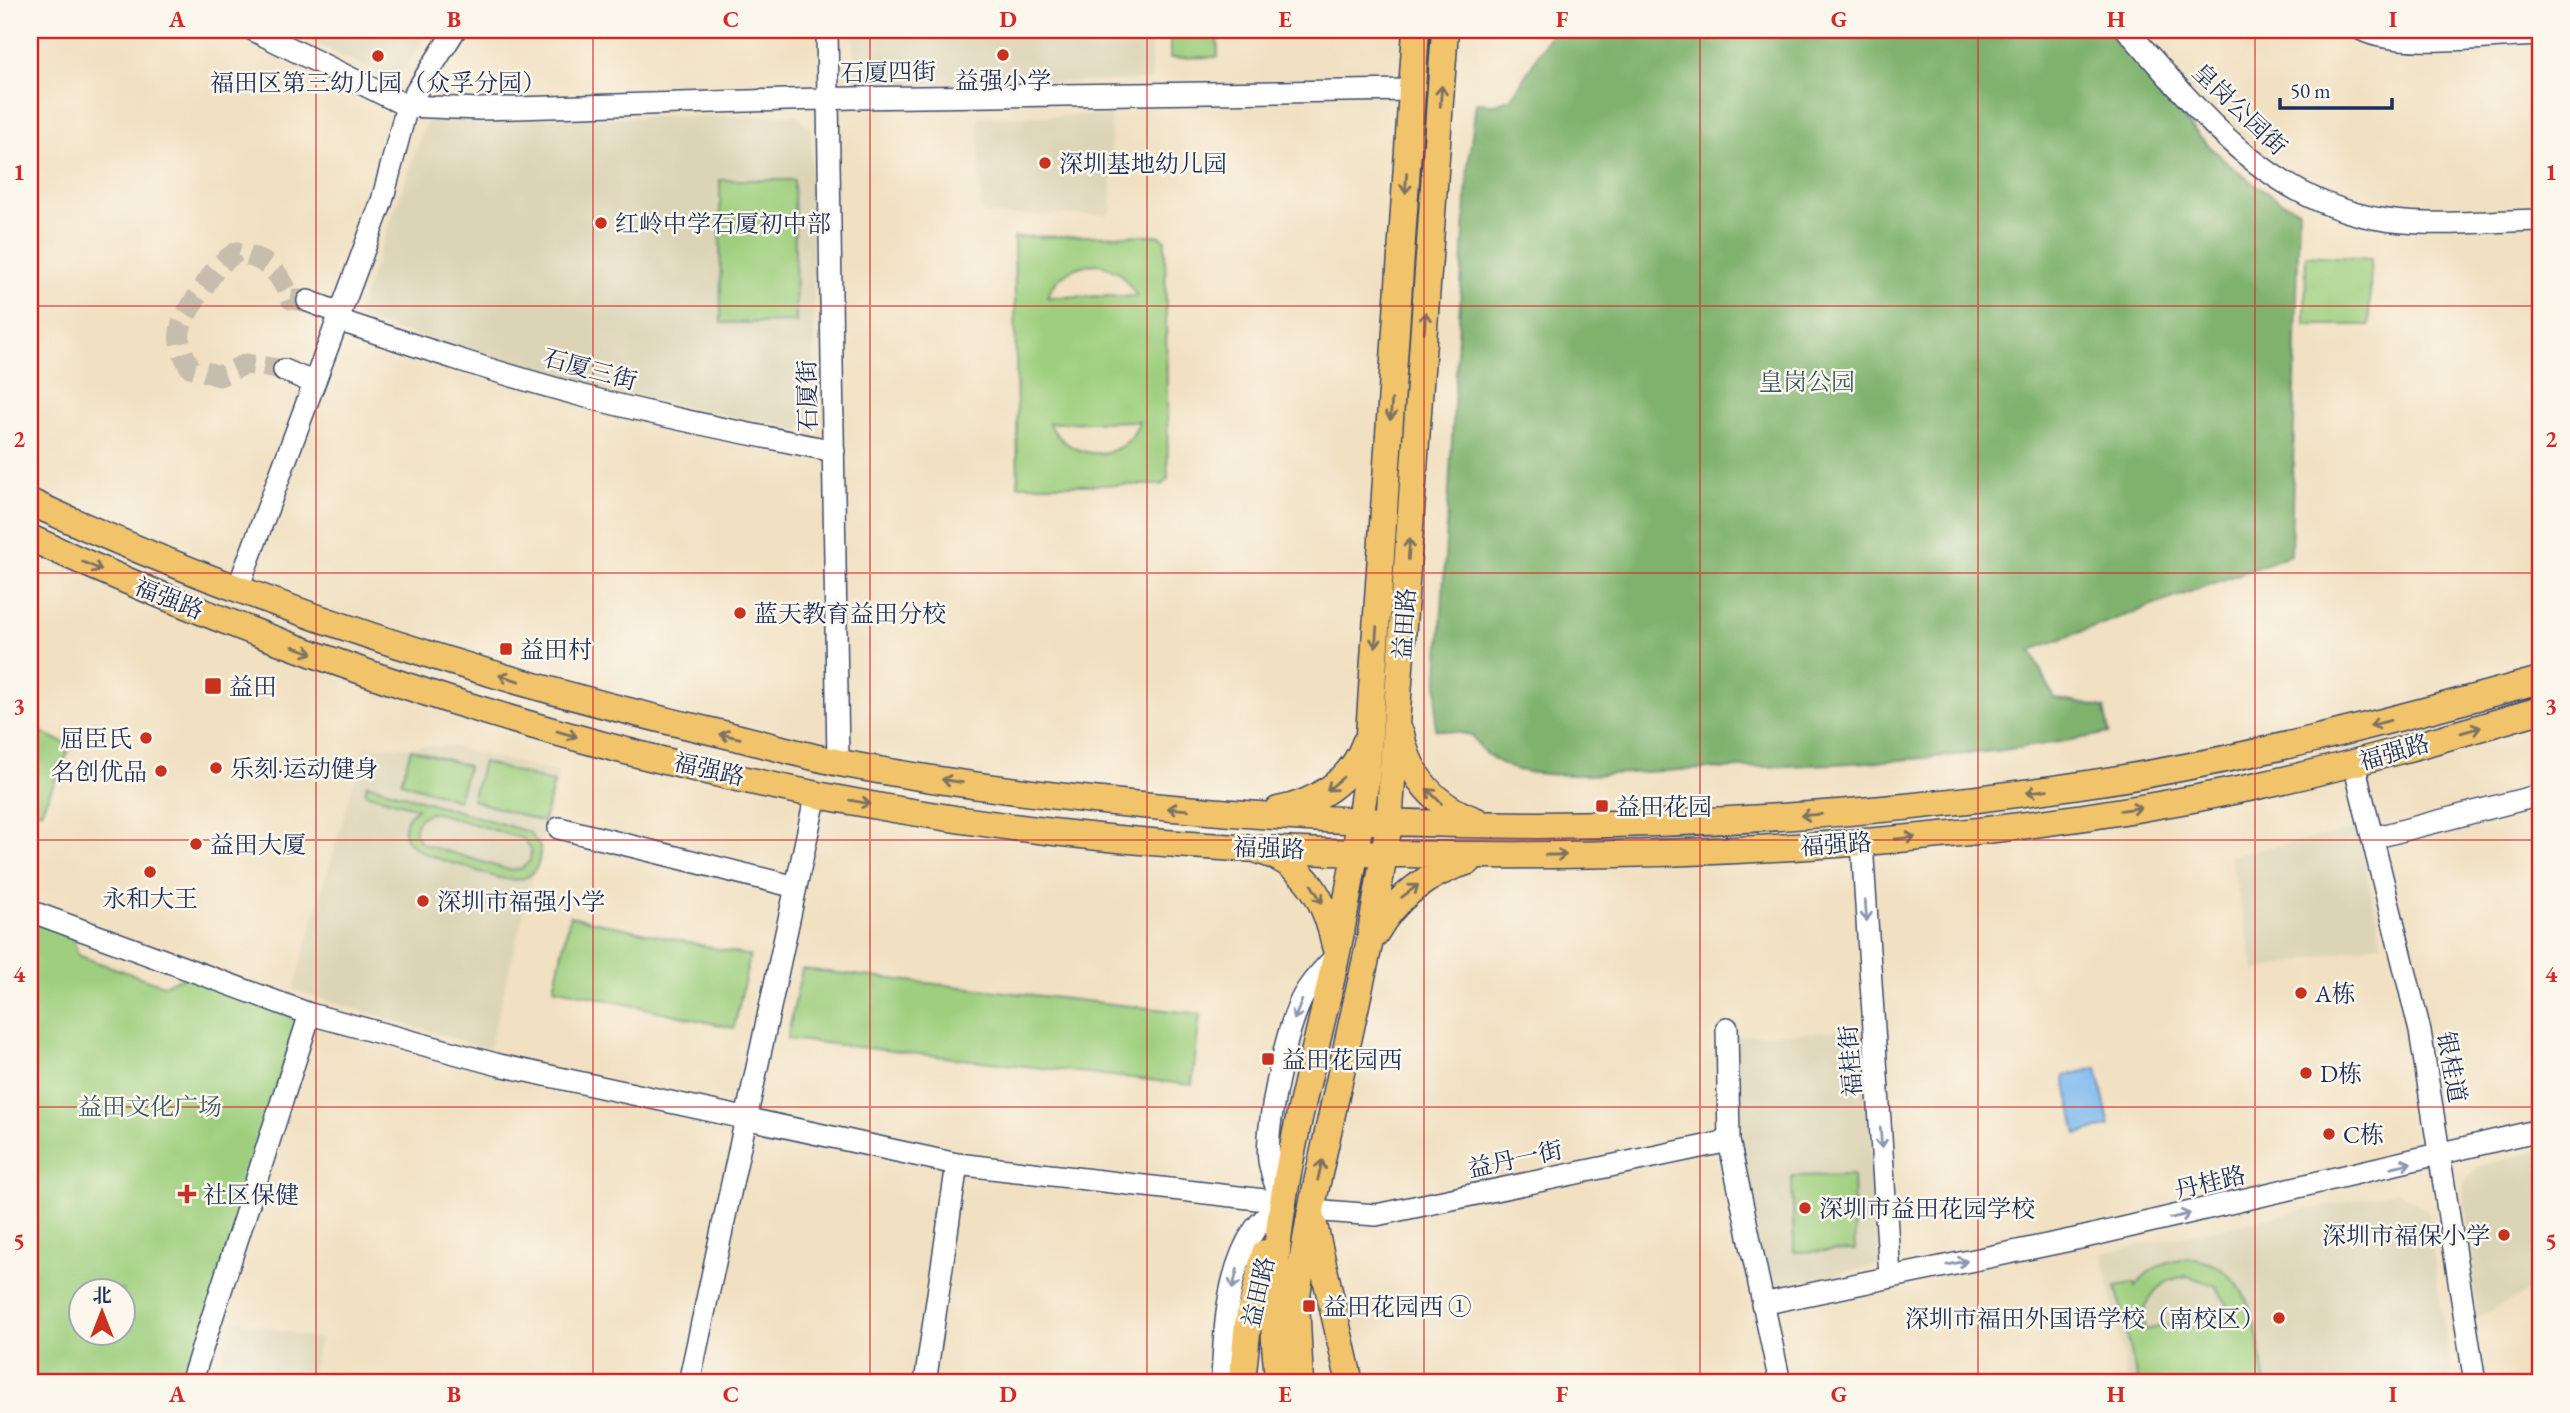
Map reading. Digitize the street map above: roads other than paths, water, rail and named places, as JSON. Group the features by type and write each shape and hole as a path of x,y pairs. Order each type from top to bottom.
{"main road":[{"name":"益田路","path":"1242,1383 1248,1323 1259,1275 1282,1202 1337,955 1360,822 1370,728 1416,30"},
{"name":"益田路","path":"1300,1383 1296,1301 1311,1210 1369,945 1389,824 1445,30"},
{"name":"福强路","path":"30,502 237,587 387,642 543,688 838,762 1070,797 1246,815 1493,827 1678,822 1858,812 2090,784 2302,744 2540,680"},
{"name":"福强路","path":"30,538 197,610 392,682 587,740 816,794 1028,829 1109,839 1356,852 1487,855 1721,852 1862,842 2144,807 2354,764 2540,710"},
{"path":"1397,715 1403,746 1413,770 1427,791 1447,810 1493,827"},
{"path":"1246,815 1311,800 1333,788 1361,754 1370,728"},
{"path":"1241,847 1280,858 1313,886 1324,905 1337,955"},
{"path":"1369,945 1382,920 1415,887 1439,872 1487,855"},
{"name":"益田路","path":"1279,1383 1275,1274 1282,1202"},
{"name":"益田路","path":"1311,1210 1350,1383"}],"street":[{"path":"253,30 407,106"},
{"path":"237,587 382,201 407,106 455,30"},
{"name":"石厦街","path":"827,30 838,762"},
{"name":"皇岗公园街","path":"2127,30 2234,148 2275,179 2306,196 2344,211 2387,220 2540,220"},
{"path":"2362,30 2375,36 2402,39 2540,35"},
{"name":"石厦四街","path":"407,106 480,109 828,99 1412,90"},
{"name":"石厦三街","path":"308,301 339,316 459,360 583,396 708,426 834,451"},
{"path":"285,370 314,383"},
{"name":"银桂道","path":"2354,764 2413,999 2475,1383"},
{"path":"689,1383 816,794"},
{"path":"2373,838 2540,795"},
{"path":"559,828 796,887"},
{"name":"福桂街","path":"1862,842 1890,1276"},
{"path":"30,911 310,1014 499,1065 957,1164 1282,1202"},
{"path":"191,1383 310,1014"},
{"path":"1727,1028 1729,1141 1780,1383"},
{"name":"丹桂路","path":"1762,1304 2085,1237 2439,1156 2540,1130"},
{"name":"益丹一街","path":"1311,1210 1376,1215 1729,1141"},
{"path":"925,1383 957,1164"},
{"path":"1222,1383 1228,1317 1241,1257 1255,1228 1282,1202"}],"water":[{"path":"2097,1068 2110,1126 2077,1134 2064,1076"}],"tunnel":[{"path":"284,370 246,364 219,376 190,367 181,347 182,323 214,272 237,252 257,259 271,268 291,299 308,301"}],"place":[{"name":"益强小学","path":"1003,55"},
{"name":"福田区第三幼儿园（众孚分园）","path":"378,56"},
{"name":"深圳基地幼儿园","path":"1045,163"},
{"name":"红岭中学石厦初中部","path":"601,223"},
{"name":"蓝天教育益田分校","path":"740,613"},
{"name":"益田村","path":"506,649"},
{"name":"益田","path":"213,686"},
{"name":"屈臣氏","path":"146,738"},
{"name":"乐刻·运动健身","path":"216,768"},
{"name":"名创优品","path":"161,771"},
{"name":"益田花园","path":"1602,806"},
{"name":"益田大厦","path":"196,844"},
{"name":"永和大王","path":"150,872"},
{"name":"深圳市福强小学","path":"423,901"},
{"name":"A栋","path":"2301,993"},
{"name":"益田花园西","path":"1268,1059"},
{"name":"D栋","path":"2306,1073"},
{"name":"C栋","path":"2329,1134"},
{"name":"社区保健","path":"187,1194"},
{"name":"深圳市益田花园学校","path":"1805,1208"},
{"name":"深圳市福保小学","path":"2504,1235"},
{"name":"益田花园西 ①","path":"1309,1306"},
{"name":"深圳市福田外国语学校（南校区）","path":"2279,1318"}],"park label":[{"name":"皇岗公园","path":"1807,381"},
{"name":"益田文化广场","path":"150,1106"}]}
